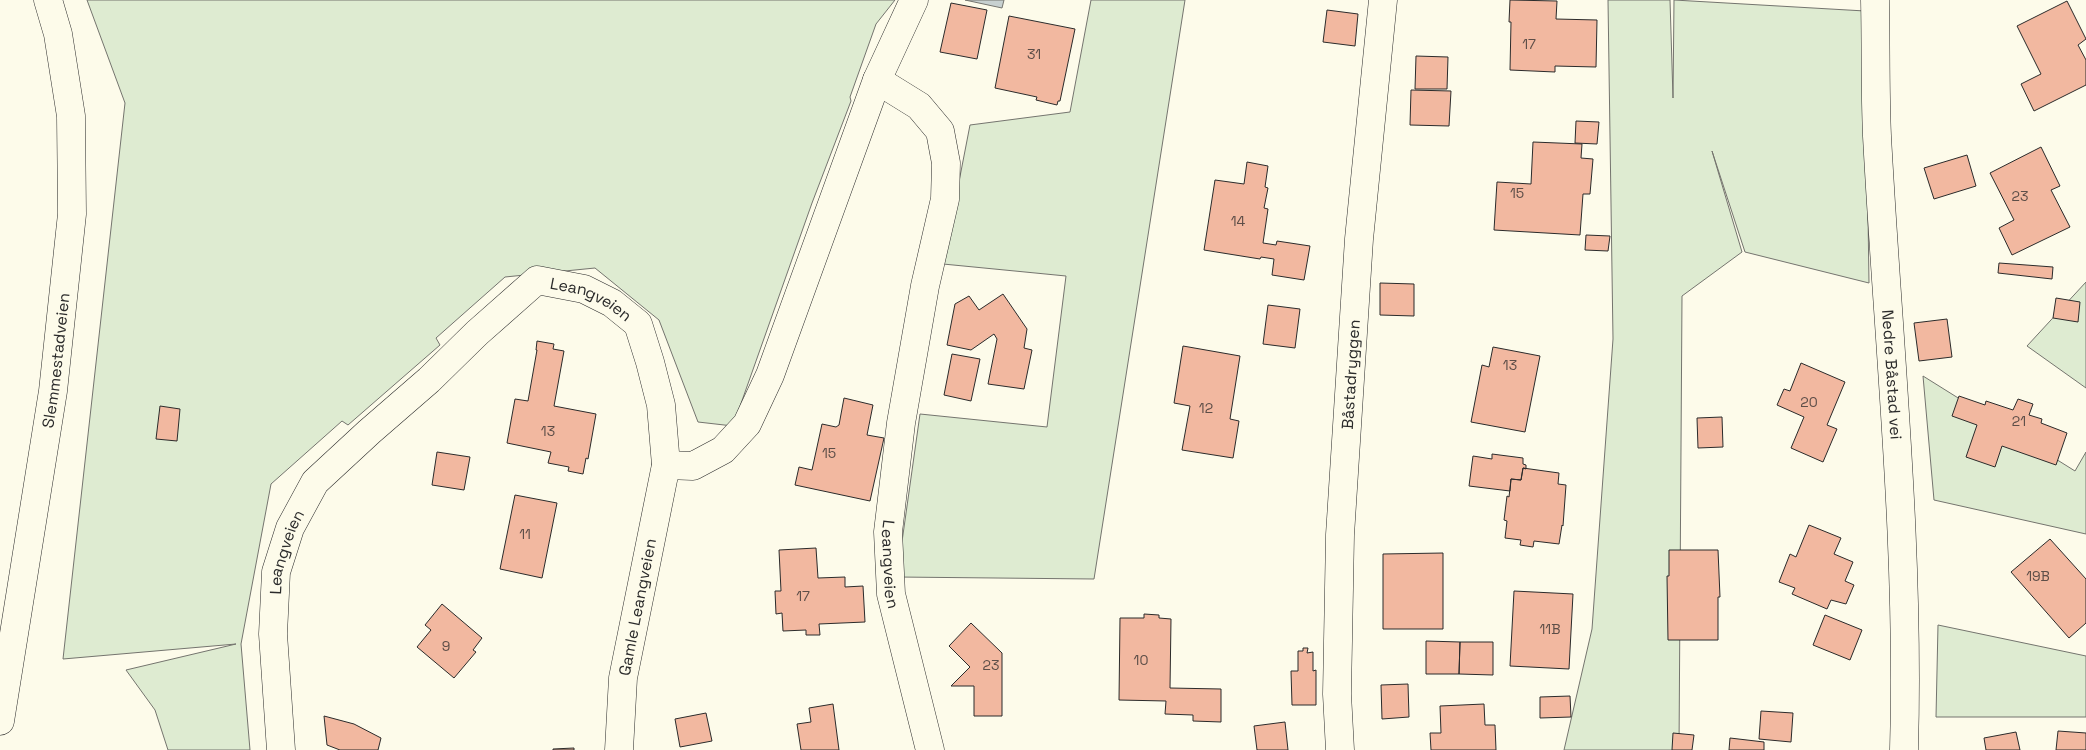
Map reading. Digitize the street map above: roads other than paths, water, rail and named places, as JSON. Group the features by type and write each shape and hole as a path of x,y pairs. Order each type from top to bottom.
{"street":[{"name":"Slemmestadveien","path":"0,721 53,391 72,214 71,116 58,34 48,0"},
{"path":"666,465 693,466 723,450 746,424 770,375 877,80 914,0"},
{"name":"Båstadryggen","path":"1340,750 1338,694 1340,534 1359,239 1383,0"},
{"name":"Nedre Båstad vei","path":"1875,0 1877,133 1901,503 1906,695 1904,750"},
{"name":"Leangveien","path":"877,80 919,106 940,131 946,163 944,199 924,286 901,422 888,532 891,594 930,750"},
{"name":"Leangveien","path":"281,750 273,634 276,572 290,528 316,482 368,432 429,380 477,333 537,280 584,289 612,303 638,324 661,405 666,465"},
{"name":"Gamle Leangveien","path":"619,750 623,678 666,465"}]}
